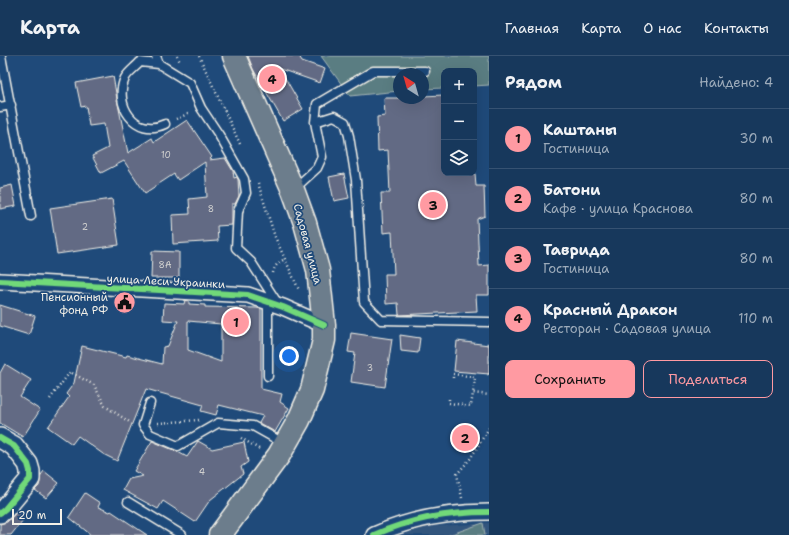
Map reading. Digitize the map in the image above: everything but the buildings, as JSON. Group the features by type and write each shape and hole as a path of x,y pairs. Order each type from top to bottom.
{"main road":[{"name":"Садовая улица","path":"220,535 279,455 299,420 312,390 324,340 324,325 318,270 305,223 294,190 234,56"}],"street":[{"name":"улица Леси Украинки","path":"0,281 248,295 324,325"},
{"path":"0,438 14,446 28,464 30,471 30,479 0,513"},
{"path":"374,535 424,518 465,512 489,512"}],"lane":[{"path":"1,56 32,216"},
{"path":"156,56 159,64"},
{"path":"165,124 159,127 140,126 129,118 123,103 122,89 126,77 140,62 159,64 190,83 201,108 219,135 244,179 246,193 238,211 236,248 251,262 274,304 268,376"},
{"path":"294,190 317,168 322,157 315,122 317,104 373,71 393,71"},
{"path":"0,107 11,105"},
{"path":"315,122 334,116 345,122 349,136 356,180 364,302 380,320 489,322"},
{"path":"150,403 139,425 150,434 178,446 218,423 253,426 286,444"},
{"path":"128,502 182,535"}],"path":[{"path":"165,124 201,108"},
{"path":"50,399 70,372 94,385 105,406 139,425 196,419"},
{"path":"449,399 449,403 471,406 475,376 453,374 453,378"},
{"path":"473,393 489,395"},
{"path":"465,512 457,474 470,459 489,428"}],"shaded area":[{"path":"489,523 489,535 403,535 422,527"}],"green space":[{"path":"321,56 489,56 489,85 477,86 477,68 441,68 441,88 429,89 429,68 393,68 393,92 350,96"},
{"path":"483,523 485,535 449,535"}],"cycle path":[{"path":"0,281 248,295 283,307 324,325"},
{"path":"0,438 14,446 28,464 30,471 30,479 0,513"},
{"path":"374,535 388,529 430,518 459,513 489,512"}],"place":[{"name":"Красный Дракон","path":"272,79"},
{"name":"Таврида","path":"433,205"},
{"name":"Пенсионный фонд РФ","path":"124,303"},
{"name":"Каштаны","path":"236,322"},
{"name":"Батони","path":"465,438"}]}
